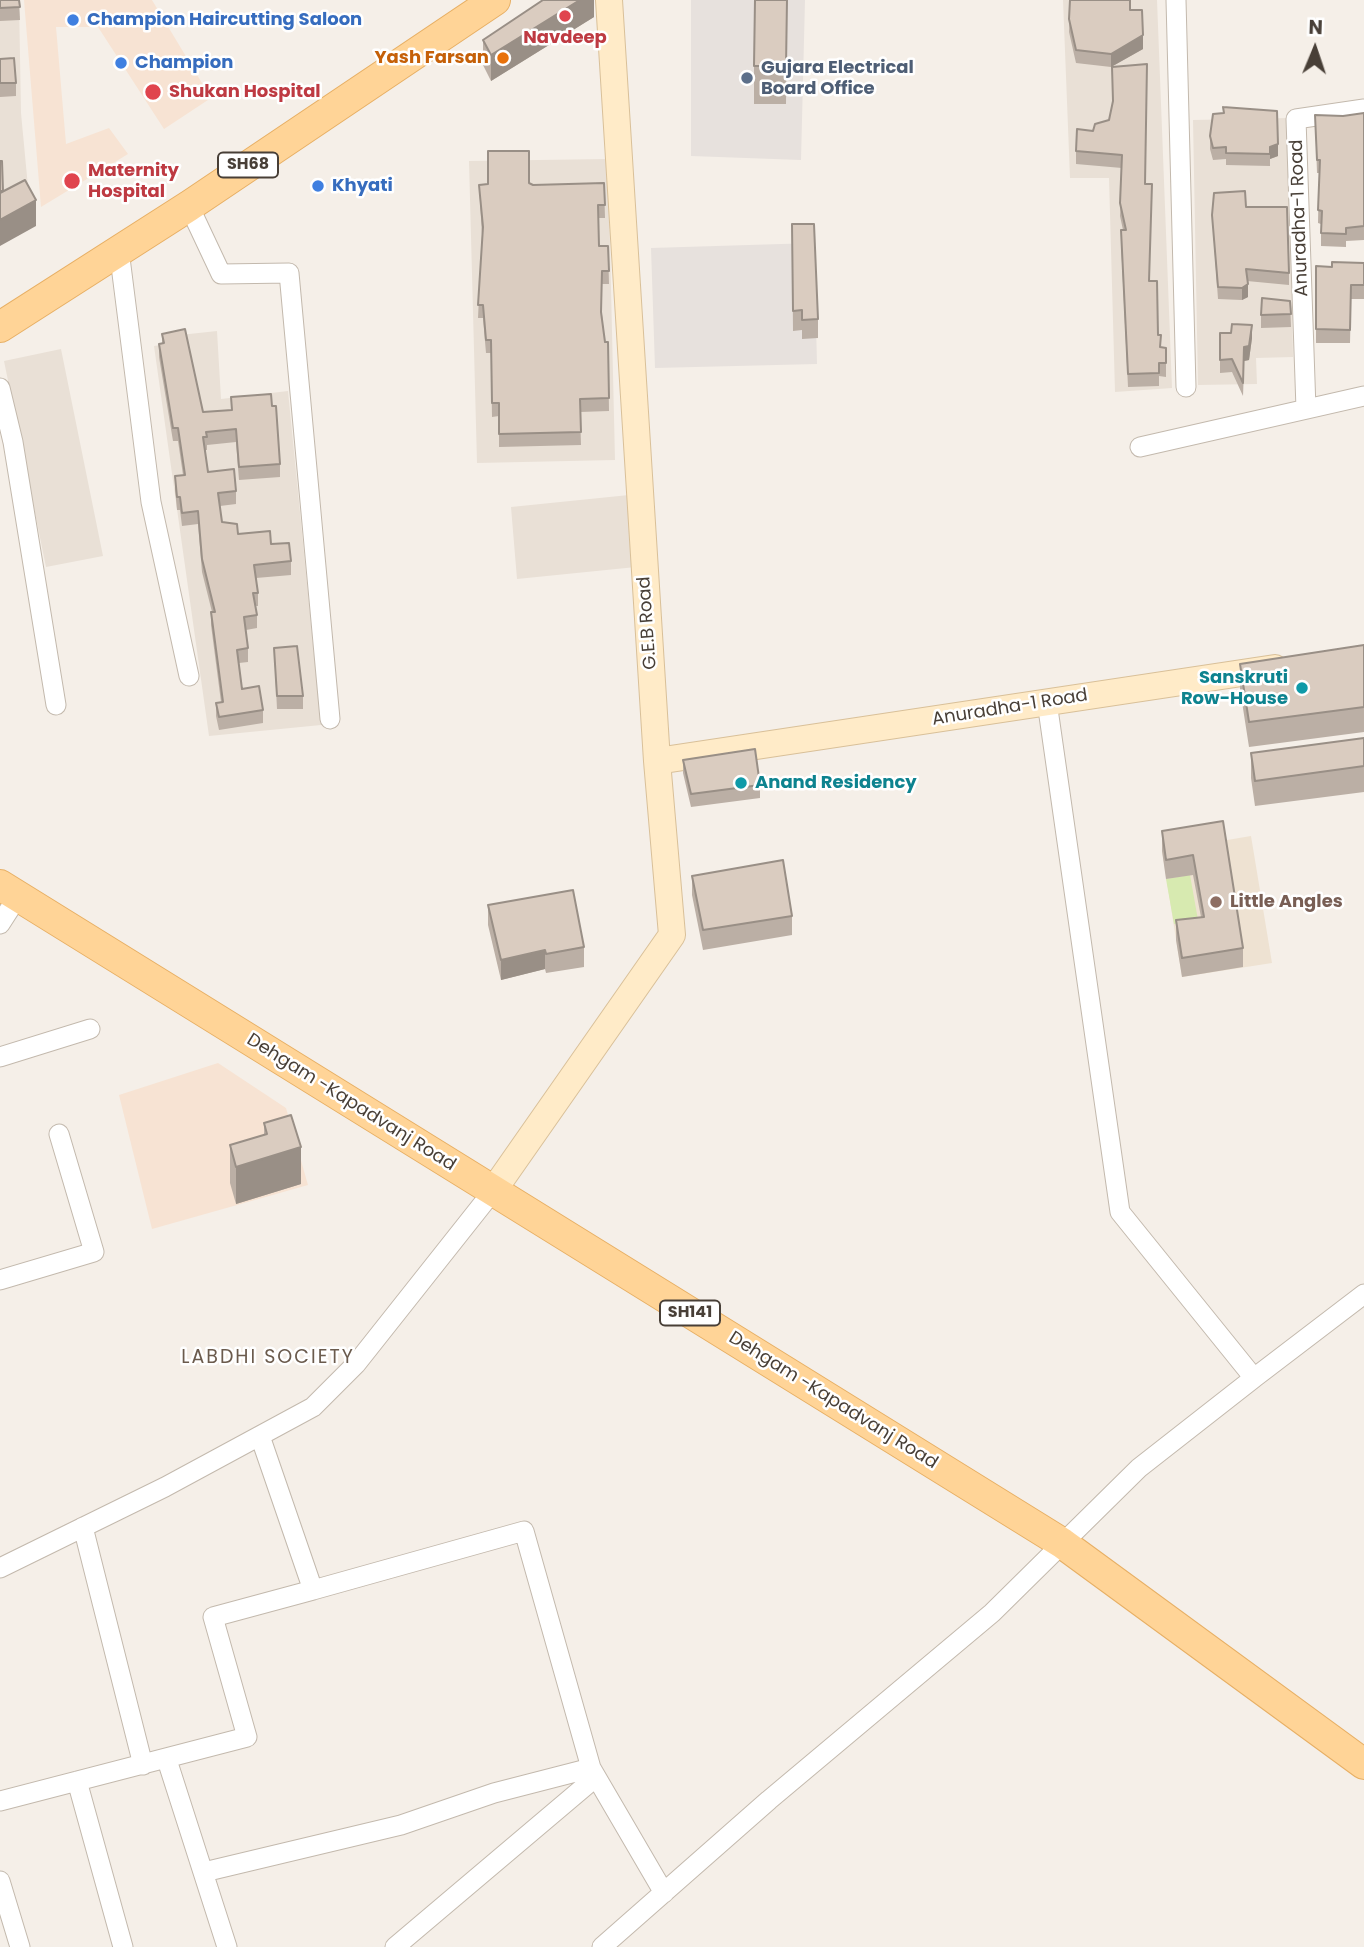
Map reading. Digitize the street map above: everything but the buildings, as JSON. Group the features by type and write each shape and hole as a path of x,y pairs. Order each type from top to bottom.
{"main road":[{"name":"SH68","path":"0,327 495,0"},
{"name":"Dehgam -Kapadvanj Road","path":"9,891 1062,1544 1364,1764"}],"street":[{"name":"G.E.B Road","path":"494,1191 672,935 657,761 609,0"},
{"path":"1176,0 1186,387"},
{"name":"Anuradha-1 Road","path":"1306,409 1296,119 1364,109"},
{"path":"188,205 221,274 289,273 330,719"},
{"path":"120,250 151,502 189,676"},
{"path":"0,388 12,442 56,705"},
{"path":"1140,447 1364,396"},
{"name":"Anuradha-1 Road","path":"657,761 1295,665"},
{"path":"1047,702 1120,1212 1254,1378"},
{"path":"0,925 9,891"},
{"path":"0,1057 90,1029"},
{"path":"0,1280 93,1252 59,1133"},
{"path":"0,1568 165,1488 313,1407 356,1364 494,1191"},
{"path":"603,1947 992,1613 1139,1468 1364,1294"},
{"path":"260,1436 313,1590"},
{"path":"83,1527 143,1765"},
{"path":"0,1801 167,1760 247,1737 214,1618 524,1531 594,1773 664,1893"},
{"path":"167,1760 227,1947"},
{"path":"204,1872 401,1825 494,1793 594,1773"},
{"path":"395,1947 594,1773"},
{"path":"77,1782 123,1947"},
{"path":"0,1881 20,1947"}],"shaded area":[{"path":"0,0 19,0 21,113 28,187 0,202"},
{"path":"24,0 152,0 211,98 164,129 98,27 56,27 66,144 109,128 128,154 41,207"},
{"name":"Gujara Electrical Board Office","path":"691,0 805,0 801,160 691,156"},
{"path":"1063,0 1157,0 1172,388 1115,392 1109,178 1070,178"},
{"path":"1288,118 1293,357 1256,358 1257,384 1198,385 1193,120"},
{"path":"608,159 615,460 477,463 469,161"},
{"path":"814,243 817,364 655,368 651,248"},
{"path":"217,331 221,399 288,391 321,725 209,736 154,346 180,342 180,335"},
{"path":"61,349 103,556 46,567 4,361"},
{"path":"629,495 636,567 517,579 511,507"},
{"name":"Little Angles","path":"1251,836 1272,963 1182,977 1162,851"},
{"path":"218,1063 286,1108 308,1185 152,1229 119,1095"}],"green space":[{"path":"1190,875 1198,920 1174,924 1166,879"}],"place":[{"name":"Navdeep","path":"565,16"},
{"name":"Champion Haircutting Saloon","path":"73,20"},
{"name":"Yash Farsan","path":"503,58"},
{"name":"Champion","path":"121,63"},
{"name":"Gujara Electrical Board Office","path":"747,78"},
{"name":"Shukan Hospital","path":"153,92"},
{"name":"Maternity Hospital","path":"72,181"},
{"name":"Khyati","path":"318,186"},
{"name":"Sanskruti Row-House","path":"1302,688"},
{"name":"Anand Residency","path":"741,783"},
{"name":"Little Angles","path":"1216,902"}],"district":[{"name":"LABDHI SOCIETY","path":"268,1358"}]}
